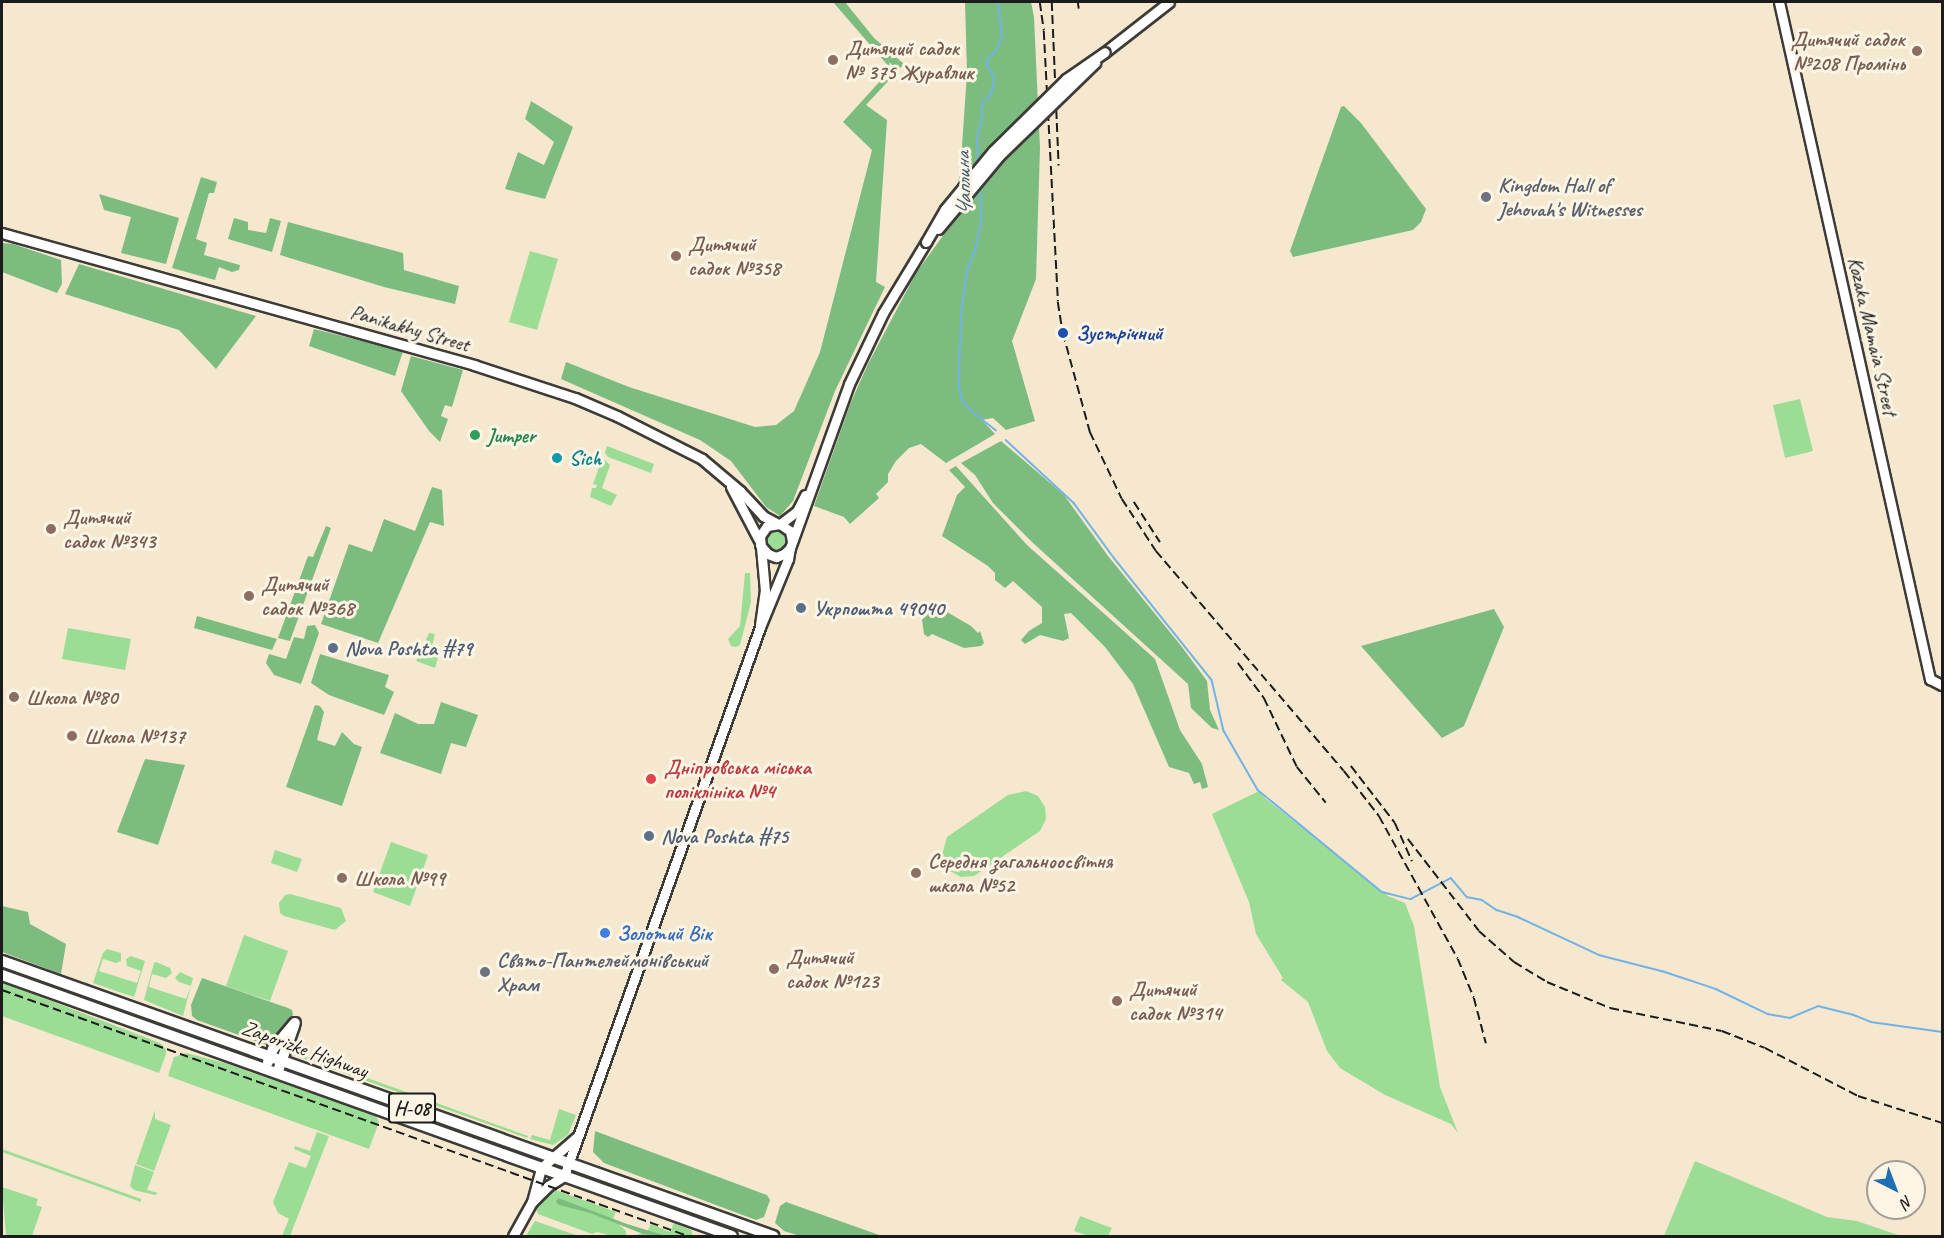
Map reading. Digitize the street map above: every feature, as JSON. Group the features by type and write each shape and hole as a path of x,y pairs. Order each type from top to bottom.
{"main road":[{"name":"Zaporizke Highway","path":"2,961 773,1236"},
{"name":"Zaporizke Highway","path":"2,975 732,1236"},
{"path":"266,1070 273,1049 295,1023 277,1074"}],"street":[{"path":"728,482 763,516 778,524 790,531 791,546 784,554 776,557 764,552 759,542 764,528 778,524 797,512 816,471 865,348 945,209 999,144 1066,79 1169,2"},
{"name":"Kozaka Mamaia Street","path":"1779,2 1930,679 1942,685"},
{"name":"Panikakhy Street","path":"2,233 534,383 606,411 684,449 702,459 728,482 759,542 765,591 760,627"},
{"name":"Panikakhy Street","path":"564,1176 581,1134 760,627 789,559 791,546 805,512 816,471"},
{"name":"Panikakhy Street","path":"541,1168 581,1134"},
{"path":"513,1236 532,1202 541,1168"},
{"path":"532,1202 548,1186 564,1176"}],"green space":[{"path":"833,2 845,2 874,38 904,64 866,105 887,120 876,282 885,287 835,391 793,501 780,516 766,507 731,461 700,440 561,379 566,362 629,387 755,427 776,425 794,411 820,352 872,150 843,122 891,69"},
{"path":"965,2 1031,2 1034,17 1040,148 1036,279 1012,341 1035,421 1006,430 993,418 982,420 995,434 946,463 921,444 909,448 896,461 888,474 888,482 876,494 879,498 850,524 844,517 814,506 851,402 868,364 916,273 942,237 960,175 967,73"},
{"path":"531,101 573,127 545,199 505,189 518,152 544,165 554,142 525,119"},
{"path":"1344,106 1361,123 1426,209 1421,222 1413,230 1293,257 1290,251 1341,107"},
{"path":"201,177 217,182 214,193 209,193 196,239 207,243 204,255 240,265 239,270 232,272 219,267 215,280 172,268"},
{"path":"99,194 179,218 166,264 121,253 131,217 104,210"},
{"path":"234,218 248,222 248,230 266,233 270,218 281,221 272,252 228,239"},
{"path":"288,222 403,253 404,270 459,286 455,304 384,287 280,255"},
{"path":"2,243 13,244 61,260 62,284 57,293 2,272"},
{"path":"530,251 558,259 537,330 509,322"},
{"path":"79,264 256,316 216,369 179,330 65,294"},
{"path":"314,329 403,351 395,376 309,346"},
{"path":"411,356 463,370 452,407 445,405 441,416 448,419 440,442 429,431 401,391"},
{"path":"1800,399 1813,451 1785,458 1773,405"},
{"path":"1001,441 1064,495 1108,556 1182,647 1207,681 1210,710 1219,730 1212,728 1191,708 1188,684 1032,542 993,503 975,475 961,463"},
{"path":"607,446 654,464 651,473 608,457 605,453"},
{"path":"605,460 610,465 602,488 617,495 611,506 590,497 592,488 596,488 597,485 593,484 601,462"},
{"path":"956,466 1027,545 1155,659 1180,730 1202,764 1208,787 1202,789 1200,782 1194,784 1189,773 1169,767 1133,684 1105,647 1071,613 1064,614 1069,638 1063,641 1040,635 1025,644 1021,640 1029,631 1042,623 1042,607 1013,581 1005,588 995,580 995,573 988,566 942,536 957,495 965,487 949,470"},
{"path":"432,487 442,490 444,526 430,522 378,643 321,624 349,544 372,552 384,519 415,531"},
{"path":"326,526 331,528 290,641 278,638 308,556 313,557"},
{"path":"772,526 785,530 789,543 779,553 769,551 762,539"},
{"path":"745,573 750,573 751,602 740,645 736,647 731,646 728,639 740,626"},
{"path":"935,605 971,626 978,633 980,631 984,643 981,646 964,648 932,634 928,637 924,634 922,620"},
{"path":"1494,609 1504,627 1464,726 1442,738 1361,646"},
{"path":"197,616 277,639 272,650 194,628"},
{"path":"315,625 319,633 301,684 274,675 266,663 269,654 286,659 294,637 304,639 307,626"},
{"path":"68,628 131,639 125,670 62,659"},
{"path":"429,633 435,634 432,646 441,648 435,668 416,661"},
{"path":"320,654 389,675 385,687 394,692 384,715 329,695 311,683"},
{"path":"441,702 478,715 466,747 451,743 441,774 380,753 395,713 418,724 434,724"},
{"path":"315,705 320,706 324,712 317,740 335,746 342,732 354,744 362,747 342,806 286,787"},
{"path":"145,759 185,765 158,845 117,832"},
{"path":"1026,791 1038,796 1045,807 1046,819 1040,831 974,876 961,877 950,871 942,855 947,837 1008,795"},
{"path":"1259,791 1388,896 1405,903 1414,926 1440,1087 1458,1133 1451,1124 1385,1095 1340,1068 1327,1051 1308,1002 1281,980 1283,978 1256,934 1249,902 1212,814"},
{"path":"391,842 428,855 410,906 373,892"},
{"path":"275,850 302,859 297,872 271,863"},
{"path":"290,894 341,908 346,921 335,930 284,916 280,913 279,903 285,895"},
{"path":"2,906 28,912 30,924 66,944 61,974 2,952"},
{"path":"244,935 288,951 270,1001 226,986"},
{"path":"107,949 121,953 121,961 116,963 103,959 99,971 137,983 141,971 127,966 126,959 131,956 145,961 134,997 93,983 103,953"},
{"path":"154,963 170,968 172,973 166,978 152,974 149,987 186,999 191,987 183,1016 144,1000"},
{"path":"180,972 193,978 191,986 175,978"},
{"path":"202,978 288,1008 292,1010 293,1015 269,1046 197,1020 192,1016 191,1005"},
{"path":"2,982 160,1043 166,1049 166,1054 159,1073 2,1016"},
{"path":"298,1039 301,1054 528,1136 527,1138 291,1054"},
{"path":"186,1053 225,1063 376,1116 379,1122 369,1149 168,1076 174,1057"},
{"path":"559,1109 576,1115 568,1135 553,1145 530,1139 532,1135 550,1140"},
{"path":"155,1110 155,1119 171,1125 154,1171 136,1164"},
{"path":"595,1131 767,1195 770,1200 764,1217 756,1220 604,1163 593,1152"},
{"path":"317,1132 329,1136 290,1236 282,1236 289,1219 278,1213 273,1202 289,1162 306,1168 311,1156 294,1149 295,1146 310,1151"},
{"path":"2,1149 141,1199 141,1202 2,1152"},
{"path":"1695,1161 1827,1217 1857,1221 1901,1236 1664,1236"},
{"path":"135,1165 154,1172 147,1190 158,1193 155,1195 134,1190 130,1186"},
{"path":"2,1187 38,1199 36,1205 42,1207 32,1236 6,1236"},
{"path":"550,1188 616,1212 613,1219 626,1231 626,1236 612,1236 597,1232 592,1234 538,1214 536,1208"},
{"path":"558,1198 666,1236 643,1234 590,1213 559,1205 556,1202"},
{"path":"786,1202 882,1236 800,1236 784,1231 775,1223 780,1206"},
{"path":"1080,1216 1112,1228 1108,1236 1089,1236 1074,1231"},
{"path":"535,1221 579,1236 526,1236"},
{"path":"674,1223 691,1230 693,1236 632,1236 647,1232 651,1224 670,1232"}],"waterway":[{"name":"Чаплина","path":"978,163 977,137 982,119 982,104 991,94 994,77 987,66 987,59 995,52 1002,38 998,2"},
{"name":"Чаплина","path":"980,185 982,220 976,249 968,269 962,309 959,384 962,400 974,413 996,430"},
{"path":"1006,440 1074,503 1115,559 1212,680 1224,731 1258,790 1382,892 1411,899 1451,878 1467,897 1482,900 1497,910 1518,917 1599,955 1662,971 1716,989 1768,1014 1790,1018 1818,1006 1871,1022 1942,1032"}],"railway":[{"path":"1040,2 1044,31 1058,302 1063,333 1090,432 1122,499 1156,551 1344,771 1379,816 1458,959 1474,998 1486,1043"},
{"path":"1052,2 1059,166"},
{"path":"1078,2 1079,9"},
{"path":"1134,502 1160,542"},
{"path":"1238,663 1264,698 1297,767 1326,803"},
{"path":"1351,766 1395,823 1412,861"},
{"path":"1408,839 1479,931 1514,962 1547,982 1610,1008 1722,1031 1765,1048 1858,1096 1942,1123"},
{"path":"2,990 688,1236"}],"place":[{"name":"Дитячий садок №208 Промінь","path":"1917,51"},
{"name":"Дитячий садок № 375 Журавлик","path":"833,60"},
{"name":"Kingdom Hall of Jehovah's Witnesses","path":"1486,197"},
{"name":"Дитячий садок №358","path":"676,256"},
{"name":"Зустрічний","path":"1063,333"},
{"name":"Jumper","path":"475,435"},
{"name":"Sich","path":"557,458"},
{"name":"Дитячий садок №343","path":"51,529"},
{"name":"Дитячий садок №368","path":"249,596"},
{"name":"Укрпошта 49040","path":"801,608"},
{"name":"Nova Poshta #79","path":"333,648"},
{"name":"Школа №80","path":"14,697"},
{"name":"Школа №137","path":"72,736"},
{"name":"Дніпровська міська поліклініка №4","path":"651,779"},
{"name":"Nova Poshta #75","path":"649,836"},
{"name":"Середня загальноосвітня школа №52","path":"916,873"},
{"name":"Школа №99","path":"342,878"},
{"name":"Золотий Вік","path":"605,933"},
{"name":"Дитячий садок №123","path":"774,969"},
{"name":"Свято-Пантелеймонівський Храм","path":"485,972"},
{"name":"Дитячий садок №314","path":"1117,1001"}]}
